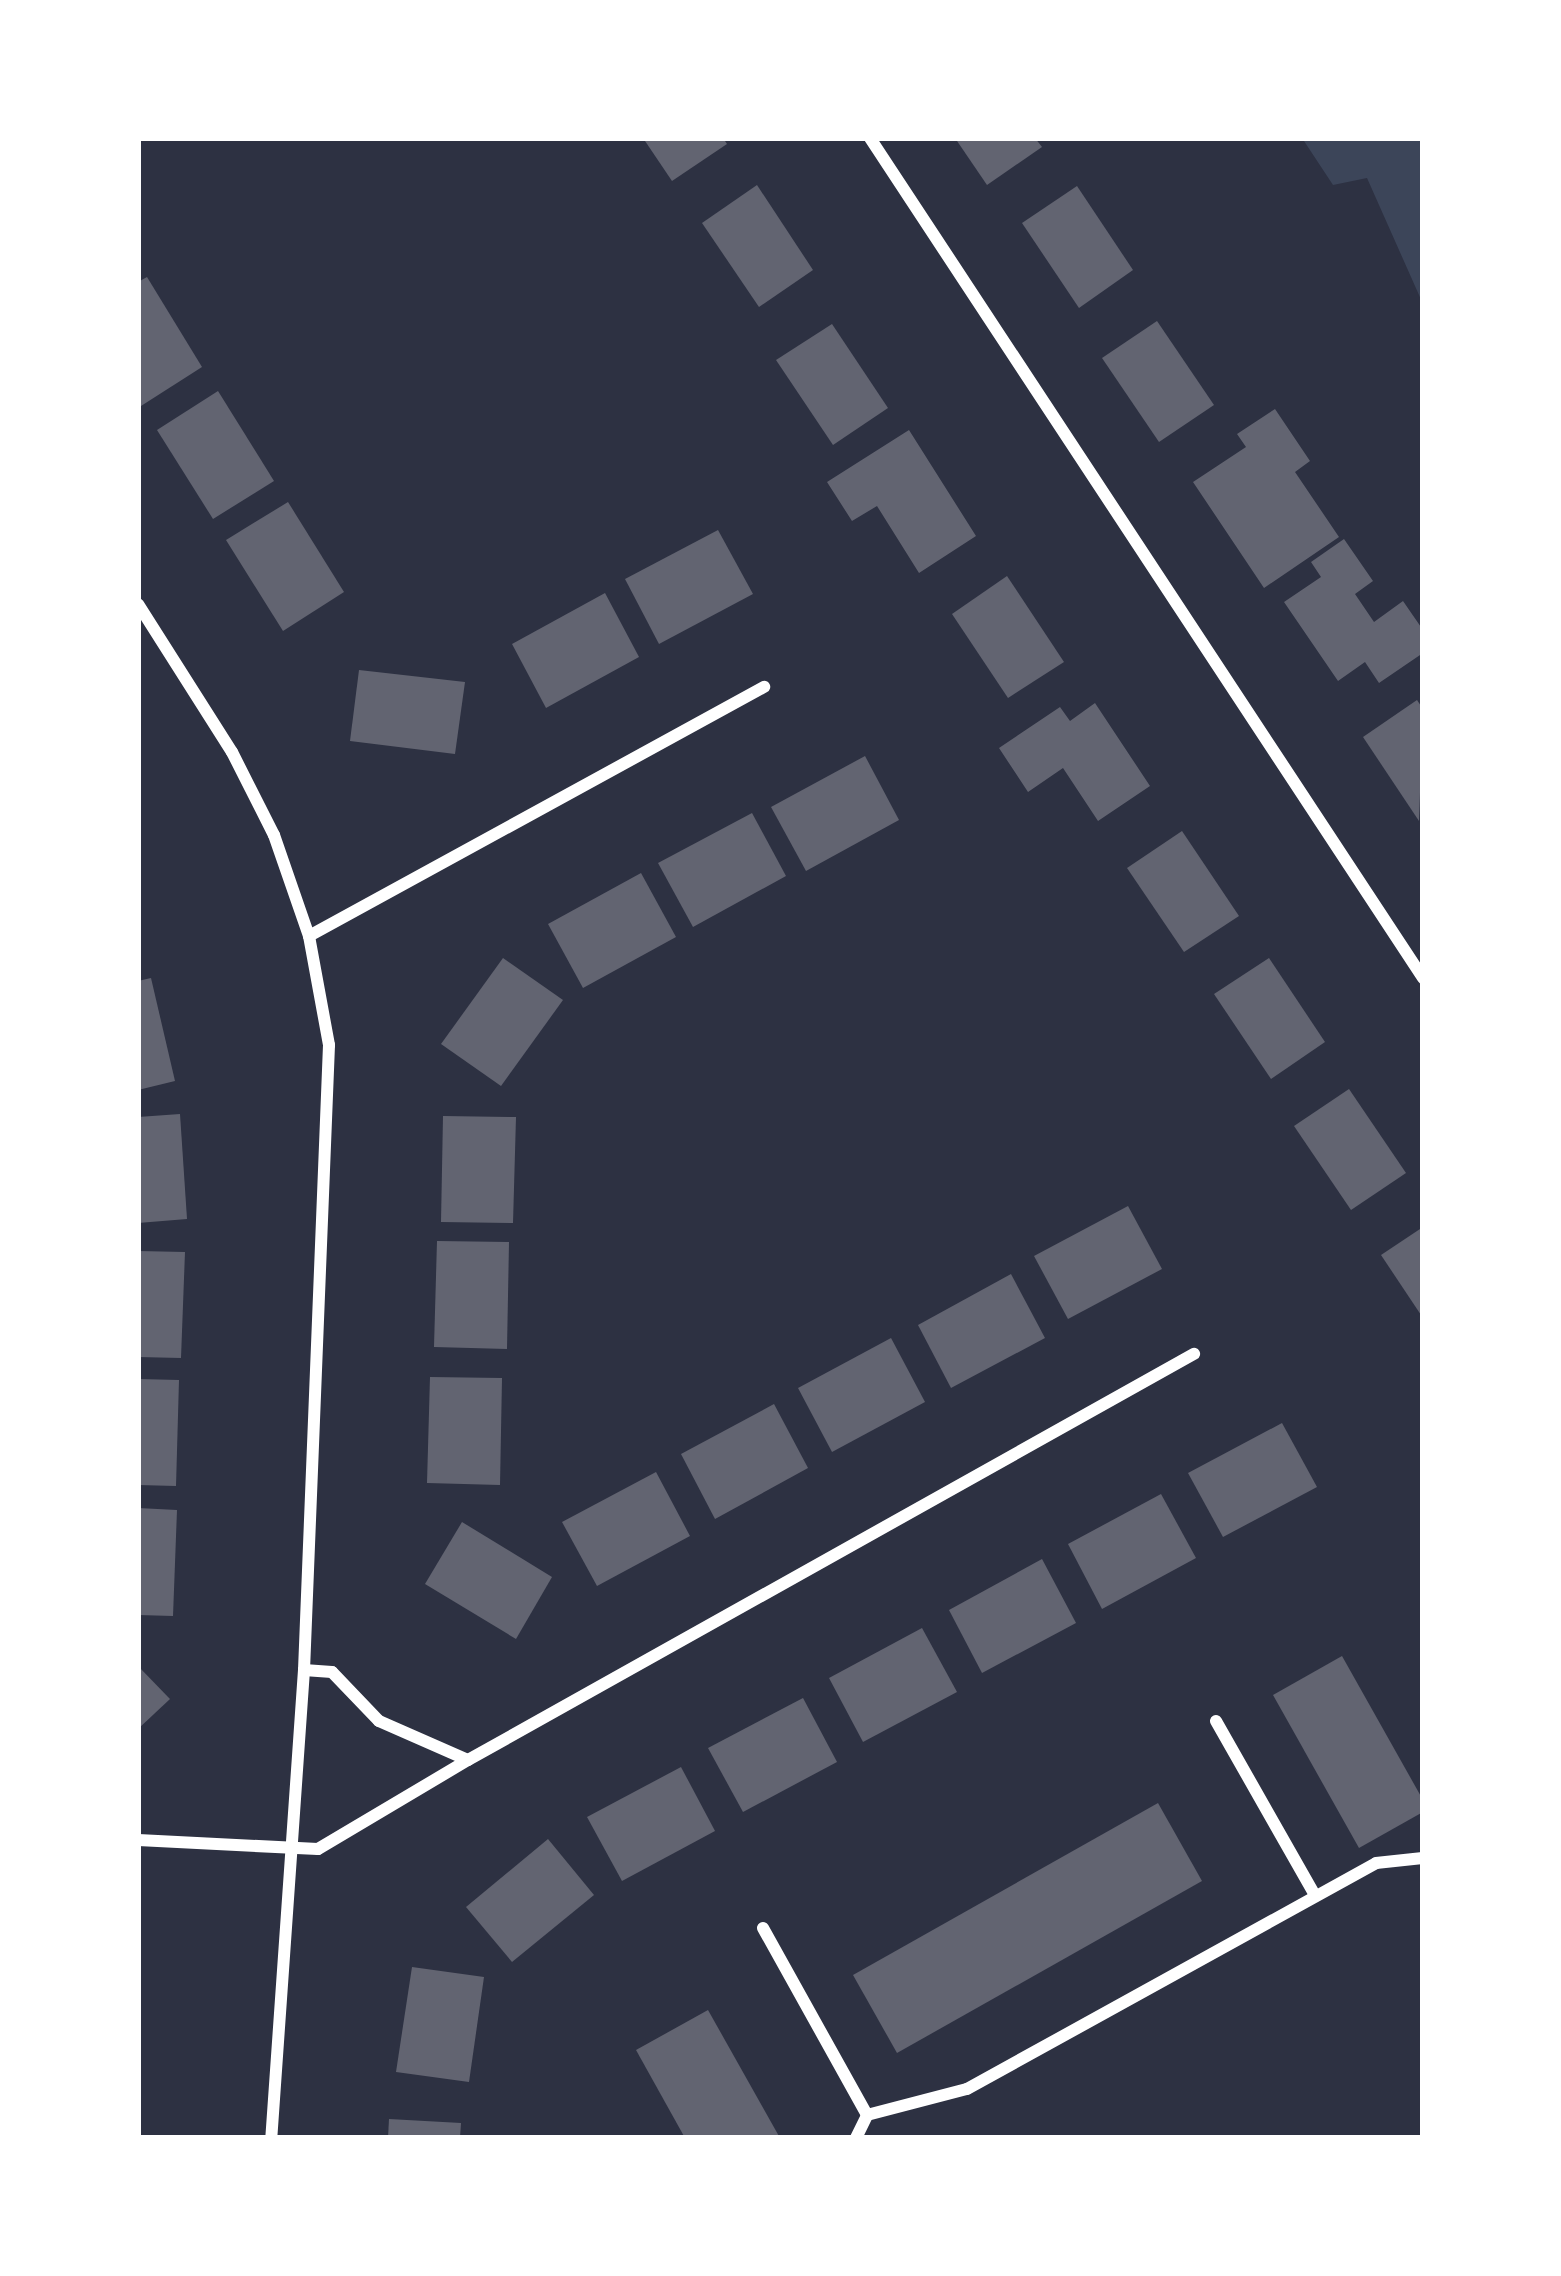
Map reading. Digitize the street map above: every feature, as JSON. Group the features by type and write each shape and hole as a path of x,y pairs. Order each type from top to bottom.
{"street":[{"path":"870,138 1423,978"},
{"path":"138,604 257,799 309,936 329,1045 332,1112 304,1670 272,2138"},
{"path":"309,936 764,687"},
{"path":"138,1840 318,1849 468,1760 1194,1354"},
{"path":"304,1670 332,1672 379,1721 468,1760"},
{"path":"1216,1721 1315,1895"},
{"path":"856,2138 868,2115 967,2089 1376,1864 1423,1858"},
{"path":"763,1928 868,2115"}],"shaded area":[{"path":"1302,138 1423,138 1423,304 1367,178 1333,185"}],"building":[{"path":"643,138 723,138 727,144 672,181"},
{"path":"955,138 1035,138 1042,147 987,185"},
{"path":"757,185 813,270 759,307 702,223"},
{"path":"1077,186 1133,270 1079,308 1022,223"},
{"path":"147,277 202,367 141,406 138,282"},
{"path":"1157,321 1214,405 1159,442 1102,358"},
{"path":"832,324 888,408 833,445 776,360"},
{"path":"218,391 274,481 213,519 157,430"},
{"path":"1275,409 1310,461 1295,472 1339,537 1264,588 1193,482 1246,447 1237,434"},
{"path":"909,430 976,536 919,573 877,506 852,521 827,482"},
{"path":"288,502 344,592 283,631 226,540"},
{"path":"718,530 753,594 659,644 625,579"},
{"path":"1344,539 1373,581 1355,594 1374,622 1403,601 1423,630 1423,653 1379,683 1365,662 1338,681 1284,602 1321,577 1311,562"},
{"path":"1007,576 1064,662 1008,698 952,614"},
{"path":"605,593 639,657 546,708 512,644"},
{"path":"359,670 465,682 455,754 350,741"},
{"path":"1417,700 1423,709 1419,821 1363,737"},
{"path":"1095,703 1150,786 1098,821 1063,768 1028,792 999,748 1060,707 1070,721"},
{"path":"865,756 899,820 806,871 771,807"},
{"path":"752,813 786,876 693,927 658,863"},
{"path":"1182,831 1239,916 1184,952 1127,868"},
{"path":"641,873 676,937 583,988 548,924"},
{"path":"503,958 563,1000 501,1086 441,1044"},
{"path":"1269,958 1325,1042 1271,1079 1214,994"},
{"path":"151,978 175,1081 138,1090 138,981"},
{"path":"1349,1089 1406,1173 1351,1210 1294,1126"},
{"path":"180,1114 187,1219 138,1223 138,1117"},
{"path":"443,1116 516,1117 513,1223 441,1222"},
{"path":"1128,1206 1162,1269 1068,1319 1034,1256"},
{"path":"1423,1227 1423,1318 1381,1255"},
{"path":"437,1241 509,1242 507,1349 434,1347"},
{"path":"138,1251 185,1252 181,1358 138,1357"},
{"path":"1011,1274 1045,1338 951,1388 918,1325"},
{"path":"891,1338 925,1402 832,1452 798,1388"},
{"path":"430,1377 502,1378 500,1485 427,1483"},
{"path":"138,1379 179,1380 176,1486 138,1485"},
{"path":"774,1404 808,1468 715,1519 681,1454"},
{"path":"1282,1423 1317,1487 1223,1537 1188,1473"},
{"path":"656,1472 690,1536 597,1586 562,1522"},
{"path":"1161,1494 1196,1558 1102,1609 1068,1544"},
{"path":"138,1508 177,1510 173,1616 138,1615"},
{"path":"462,1522 552,1577 516,1639 425,1584"},
{"path":"1042,1559 1076,1623 982,1673 949,1610"},
{"path":"922,1628 957,1692 863,1742 829,1678"},
{"path":"1342,1656 1423,1800 1423,1812 1359,1848 1273,1695"},
{"path":"138,1666 170,1699 138,1729"},
{"path":"803,1698 837,1762 743,1812 708,1748"},
{"path":"681,1767 715,1831 622,1881 587,1817"},
{"path":"1158,1803 1202,1881 897,2053 853,1975"},
{"path":"548,1839 594,1895 512,1962 466,1907"},
{"path":"412,1967 484,1977 469,2082 396,2072"},
{"path":"708,2010 780,2138 685,2138 636,2050"},
{"path":"389,2119 461,2123 460,2138 388,2138"}]}
